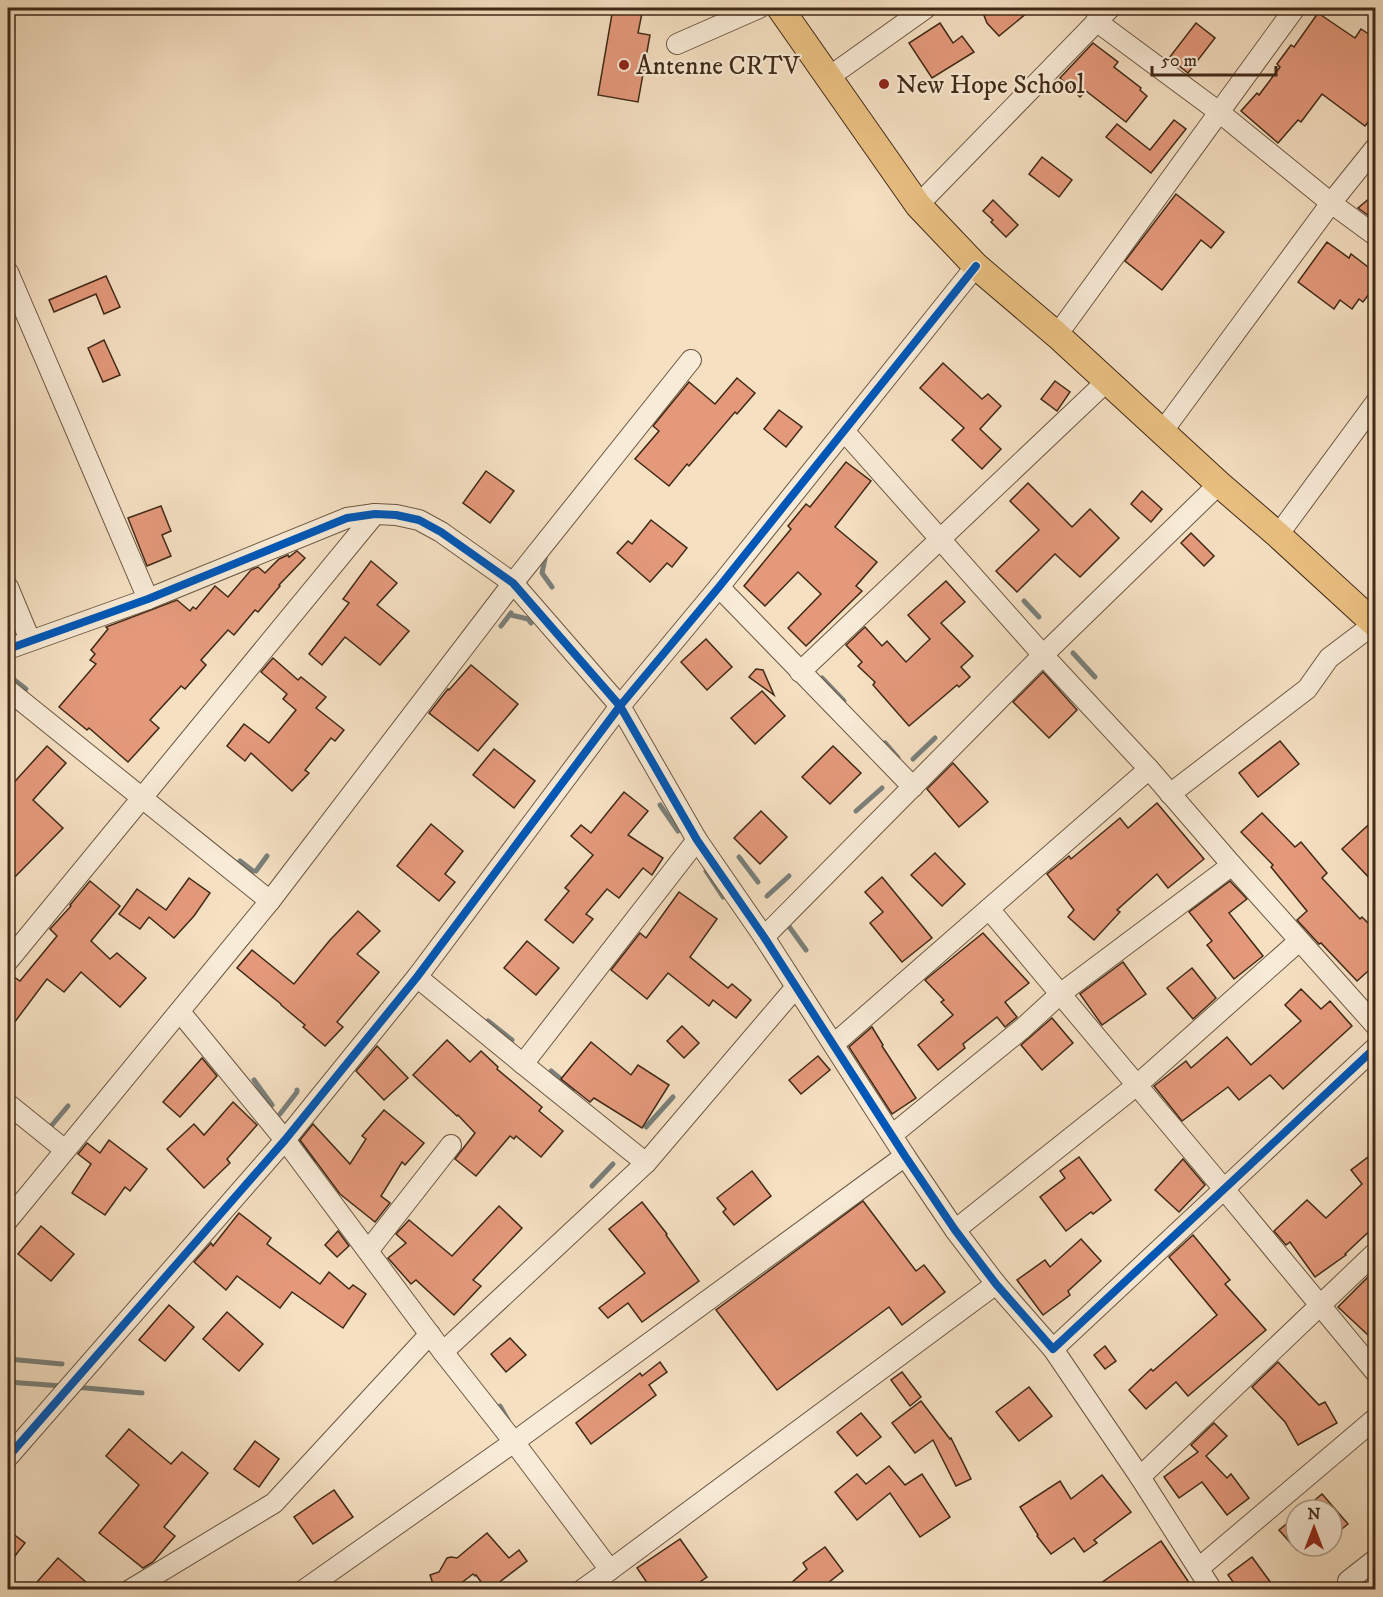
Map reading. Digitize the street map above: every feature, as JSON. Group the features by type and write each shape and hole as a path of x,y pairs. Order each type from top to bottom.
{"main road":[{"path":"780,8 918,205 976,266 1057,335 1375,624"}],"street":[{"path":"677,45 759,8"},
{"path":"829,77 926,8"},
{"path":"1057,335 1295,8"},
{"path":"918,205 1103,14 1331,204 1376,236"},
{"path":"1162,432 1376,147"},
{"path":"8,1456 285,1140 417,977 620,706 719,587 976,266"},
{"path":"8,272 16,313 148,599"},
{"path":"8,1220 270,901 513,583 691,360"},
{"path":"800,672 1107,381"},
{"path":"1278,535 1376,402"},
{"path":"844,431 1149,769 1232,866 1376,1026"},
{"path":"764,937 1044,655 1219,484"},
{"path":"8,961 375,514"},
{"path":"8,587 15,647 148,599 347,518 375,514 396,515 419,520 441,532 513,583 620,706 697,840 764,937 905,1156 996,1284 1053,1349 1140,1477 1212,1590"},
{"path":"719,587 913,787"},
{"path":"1170,794 1307,689 1329,658 1375,624"},
{"path":"8,690 270,901"},
{"path":"834,1044 1149,769"},
{"path":"523,1064 697,840"},
{"path":"892,1135 1023,1028 1060,994 1232,866"},
{"path":"989,909 1376,1373"},
{"path":"956,1230 1137,1085 1299,941"},
{"path":"417,977 646,1163"},
{"path":"443,1352 646,1163 796,987"},
{"path":"180,1012 285,1140 610,1570"},
{"path":"1053,1349 1376,1047"},
{"path":"8,1104 65,1150"},
{"path":"368,1251 451,1145"},
{"path":"304,1590 514,1442 905,1156"},
{"path":"1140,1477 1376,1252"},
{"path":"582,1590 996,1284"},
{"path":"130,1590 274,1503 430,1334"},
{"path":"1199,1568 1376,1418"},
{"path":"1348,1581 1376,1559"}],"building":[{"name":"Antenne CRTV","path":"613,8 643,8 638,33 650,35 638,102 598,95"},
{"path":"981,8 1033,8 999,36 987,23"},
{"path":"1318,13 1355,38 1361,29 1376,39 1376,112 1365,126 1322,94 1301,122 1298,120 1278,143 1241,111 1257,93 1259,95 1280,67 1277,64 1291,45 1294,47"},
{"path":"940,23 953,43 962,36 974,52 932,78 909,43"},
{"path":"1196,23 1215,38 1188,73 1169,58"},
{"path":"1093,43 1118,62 1114,67 1141,88 1140,90 1147,96 1126,122 1086,91 1080,97 1060,78"},
{"path":"1174,120 1186,129 1151,173 1106,137 1117,124 1150,150"},
{"path":"1042,157 1072,180 1059,197 1029,174"},
{"path":"1376,193 1376,216 1372,218 1358,208"},
{"path":"1176,194 1224,232 1211,248 1201,240 1162,290 1125,261"},
{"path":"993,200 1018,225 1006,237 983,211"},
{"path":"1327,242 1349,258 1351,254 1376,273 1376,279 1369,288 1372,290 1363,302 1359,299 1352,309 1340,300 1334,309 1298,282"},
{"path":"106,276 120,307 104,314 96,294 54,312 49,300"},
{"path":"104,340 120,375 103,382 88,348"},
{"path":"943,363 982,399 988,394 1001,406 980,429 1001,449 982,469 952,440 964,428 920,388"},
{"path":"737,378 755,393 669,486 635,459 659,431 653,426 689,382 715,404"},
{"path":"1055,381 1070,392 1057,411 1041,399"},
{"path":"779,410 802,427 786,447 764,429"},
{"path":"846,462 871,481 835,527 877,562 856,586 862,591 806,646 788,628 821,594 798,572 765,606 744,586 791,529 788,526 806,504 810,507"},
{"path":"486,471 514,491 490,523 463,503"},
{"path":"1028,483 1072,527 1090,509 1119,538 1080,577 1055,554 1017,592 996,571 1039,530 1010,501"},
{"path":"1142,491 1162,509 1151,522 1131,504"},
{"path":"161,506 171,531 162,535 171,556 147,566 128,518"},
{"path":"651,520 687,548 672,567 667,563 650,582 617,553 628,541 632,544"},
{"path":"1191,533 1214,556 1204,566 1181,543"},
{"path":"297,551 305,558 279,585 258,612 255,610 234,635 228,630 201,660 206,665 185,689 181,686 150,720 159,728 128,762 89,728 87,730 59,707 96,664 90,660 95,654 91,650 108,629 106,627 177,600 190,611 193,607 196,609 215,586 228,597 251,570 258,567 265,573 279,559 288,555 289,557"},
{"path":"371,561 397,583 377,605 409,631 380,665 345,637 322,665 309,654 349,603 343,599"},
{"path":"946,581 965,602 941,623 973,656 961,667 970,677 959,687 957,685 909,726 873,685 875,682 858,666 862,662 846,645 865,627 882,646 887,641 906,662 930,639 908,615"},
{"path":"706,639 732,667 707,690 681,662"},
{"path":"273,658 298,680 301,677 326,697 316,708 344,730 335,741 331,738 305,770 309,773 292,791 251,753 245,761 227,746 244,724 269,743 296,710 283,699 287,694 261,672"},
{"path":"471,665 518,704 478,751 429,713"},
{"path":"756,669 763,670 774,695 749,677"},
{"path":"1043,672 1077,710 1049,738 1013,702"},
{"path":"762,691 785,716 755,744 731,718"},
{"path":"1280,741 1299,764 1258,797 1239,773"},
{"path":"47,746 66,763 33,800 63,828 8,884 8,789"},
{"path":"833,746 861,773 830,804 802,777"},
{"path":"494,749 535,781 514,808 473,775"},
{"path":"953,763 988,802 959,827 927,789"},
{"path":"624,792 648,811 628,835 663,858 652,875 643,868 619,898 607,889 586,914 593,919 573,943 545,920 569,891 565,888 593,855 571,836 581,825 591,833"},
{"path":"1157,803 1204,859 1168,888 1157,874 1117,910 1120,912 1094,940 1068,917 1074,910 1047,874 1069,856 1071,859 1120,818 1128,828"},
{"path":"761,811 787,837 760,864 734,838"},
{"path":"1262,813 1295,847 1301,842 1327,873 1322,878 1360,919 1362,917 1376,931 1376,964 1357,981 1297,920 1307,911 1271,867 1273,865 1241,832"},
{"path":"1376,818 1376,885 1342,849"},
{"path":"431,824 463,851 445,874 455,882 439,901 397,866"},
{"path":"935,853 965,884 942,906 911,875"},
{"path":"882,877 932,938 902,962 870,923 883,912 865,892"},
{"path":"189,878 210,893 194,916 174,938 149,917 140,929 119,914 137,889 166,910"},
{"path":"90,881 120,906 91,941 110,959 117,953 146,978 120,1007 81,972 64,992 47,979 8,1031 8,973 20,981 57,936 50,929"},
{"path":"1230,881 1247,899 1229,913 1263,956 1234,979 1207,945 1212,941 1189,912"},
{"path":"679,892 717,919 690,957 728,988 732,984 751,1000 736,1018 713,1000 709,1006 668,973 647,999 611,970 640,933 646,938"},
{"path":"358,911 380,931 357,954 379,972 337,1022 343,1027 325,1046 303,1027 305,1025 237,968 252,950 294,984 330,940"},
{"path":"983,933 1029,983 1005,1002 1017,1017 1005,1027 997,1017 963,1044 965,1048 938,1070 918,1045 953,1015 941,1002 944,1000 925,980"},
{"path":"527,941 559,968 536,995 504,968"},
{"path":"1123,962 1146,994 1102,1025 1080,994"},
{"path":"1192,968 1216,998 1193,1019 1167,988"},
{"path":"1301,989 1321,1009 1330,1001 1352,1026 1283,1089 1270,1075 1239,1100 1228,1087 1182,1121 1154,1086 1186,1061 1191,1068 1227,1037 1251,1065 1301,1021 1285,1005"},
{"path":"1052,1018 1073,1043 1042,1070 1021,1045"},
{"path":"682,1026 699,1043 684,1058 667,1041"},
{"path":"872,1027 916,1098 892,1114 849,1047"},
{"path":"447,1040 470,1062 481,1051 498,1067 497,1069 542,1107 539,1111 563,1131 541,1157 516,1136 514,1139 510,1136 476,1176 455,1159 475,1133 413,1075"},
{"path":"591,1042 631,1075 638,1065 669,1085 642,1128 594,1098 590,1102 561,1079"},
{"path":"377,1046 408,1078 384,1100 356,1071"},
{"path":"818,1056 830,1070 801,1094 789,1080"},
{"path":"202,1058 217,1076 180,1117 163,1102"},
{"path":"233,1102 257,1125 227,1159 230,1163 204,1188 167,1149 194,1124 204,1135"},
{"path":"384,1110 424,1143 405,1165 402,1162 381,1196 390,1203 375,1222 340,1194 300,1140 313,1124 350,1164 366,1139 362,1136"},
{"path":"109,1140 147,1169 130,1191 125,1187 105,1215 72,1193 91,1164 78,1154 87,1143 100,1153"},
{"path":"1376,1151 1376,1225 1346,1255 1315,1277 1290,1242 1286,1245 1274,1231 1307,1200 1326,1218 1362,1184 1351,1170"},
{"path":"1079,1157 1111,1200 1066,1231 1040,1197 1065,1178 1060,1171"},
{"path":"1183,1159 1205,1185 1179,1212 1155,1190"},
{"path":"752,1171 771,1196 734,1225 723,1212 726,1209 717,1198"},
{"path":"863,1201 916,1271 924,1265 945,1292 902,1325 889,1307 777,1390 716,1310"},
{"path":"642,1202 699,1281 642,1322 628,1303 608,1318 599,1308 645,1273 609,1229"},
{"path":"499,1206 522,1228 473,1280 481,1286 454,1315 416,1280 411,1284 388,1258 406,1243 396,1234 409,1220 452,1256"},
{"path":"239,1213 271,1238 267,1244 320,1284 329,1272 349,1289 353,1285 366,1294 343,1328 292,1292 280,1308 237,1276 226,1290 194,1262 211,1243 213,1246"},
{"path":"41,1226 74,1254 51,1281 18,1254"},
{"path":"338,1231 349,1246 337,1257 325,1245"},
{"path":"1193,1235 1230,1280 1225,1284 1266,1330 1188,1396 1176,1382 1146,1409 1129,1390 1217,1315 1169,1257"},
{"path":"1081,1239 1101,1261 1068,1291 1070,1295 1043,1315 1017,1280 1045,1260 1050,1267"},
{"path":"1376,1269 1376,1328 1369,1336 1338,1307"},
{"path":"169,1305 194,1327 165,1361 139,1340"},
{"path":"227,1312 263,1344 239,1371 203,1339"},
{"path":"510,1338 526,1355 506,1372 491,1354"},
{"path":"1105,1346 1116,1361 1105,1369 1094,1355"},
{"path":"660,1362 667,1372 649,1385 656,1395 591,1444 576,1423 640,1373 642,1376"},
{"path":"1278,1362 1319,1405 1325,1402 1337,1423 1298,1445 1285,1422 1252,1387"},
{"path":"902,1372 921,1397 910,1406 891,1380"},
{"path":"1029,1387 1052,1416 1019,1441 996,1412"},
{"path":"921,1401 951,1438 971,1479 956,1486 933,1440 915,1453 892,1423"},
{"path":"861,1413 881,1437 857,1456 837,1432"},
{"path":"1214,1423 1227,1436 1206,1456 1227,1478 1231,1474 1249,1498 1227,1515 1202,1482 1179,1498 1164,1477 1198,1452 1191,1445"},
{"path":"129,1429 171,1464 182,1452 208,1473 164,1527 175,1536 153,1562 143,1568 99,1533 139,1485 106,1456"},
{"path":"255,1441 279,1459 259,1487 234,1469"},
{"path":"889,1466 905,1485 922,1474 950,1517 920,1537 890,1493 857,1520 835,1492 857,1474 866,1484"},
{"path":"1102,1475 1131,1512 1094,1540 1097,1543 1084,1552 1074,1538 1051,1554 1020,1507 1060,1481 1071,1499"},
{"path":"334,1490 353,1517 313,1544 294,1517"},
{"path":"1284,1526 1284,1536 1279,1530"},
{"path":"8,1530 25,1543 8,1565"},
{"path":"487,1533 509,1558 519,1550 527,1561 489,1590 473,1574 452,1590 435,1590 430,1575 439,1572 447,1558 457,1558"},
{"path":"680,1539 707,1577 688,1590 652,1590 637,1568"},
{"path":"1161,1541 1194,1590 1091,1590"},
{"path":"825,1547 843,1571 819,1590 783,1590 807,1569 803,1563"},
{"path":"1252,1557 1271,1583 1263,1590 1239,1590 1228,1575"},
{"path":"58,1558 86,1582 79,1590 30,1590"}],"waterway":[{"path":"546,554 542,573 552,587"},
{"path":"1024,601 1039,617"},
{"path":"501,626 511,613"},
{"path":"511,615 528,619 531,623"},
{"path":"9,653 13,679 26,689"},
{"path":"1073,653 1095,677"},
{"path":"822,678 844,701"},
{"path":"913,759 935,738"},
{"path":"885,743 898,758"},
{"path":"856,811 882,788"},
{"path":"660,805 678,831"},
{"path":"256,871 267,856"},
{"path":"739,857 758,882"},
{"path":"240,861 253,871"},
{"path":"706,871 723,897"},
{"path":"767,896 789,876"},
{"path":"785,921 806,950"},
{"path":"488,1021 512,1040"},
{"path":"551,1071 573,1089"},
{"path":"254,1080 272,1105"},
{"path":"280,1114 297,1090"},
{"path":"646,1127 673,1097"},
{"path":"52,1125 68,1106"},
{"path":"298,1140 314,1161"},
{"path":"592,1186 613,1164"},
{"path":"8,1359 62,1364"},
{"path":"8,1382 62,1386"},
{"path":"75,1387 142,1393"},
{"path":"500,1406 508,1420"}],"cycle path":[{"path":"8,1457 285,1140 417,977 620,706 719,587 976,266"},
{"path":"8,649 148,599 347,518 375,514 396,515 419,520 441,532 513,583 620,706 697,840 764,937 905,1156 955,1230 996,1284 1053,1349 1376,1047"}],"place":[{"name":"Antenne CRTV","path":"624,65"},
{"name":"New Hope School","path":"884,84"}]}
